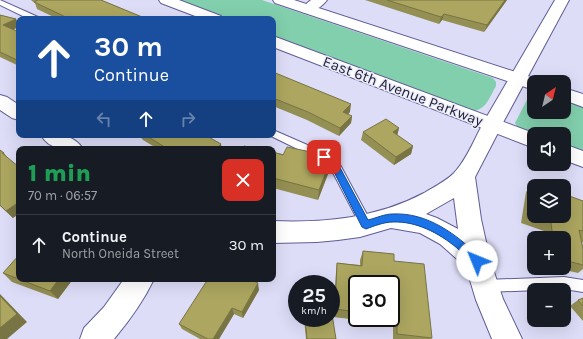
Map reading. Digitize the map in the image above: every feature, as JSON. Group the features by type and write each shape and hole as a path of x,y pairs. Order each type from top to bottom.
{"street":[{"path":"166,0 208,16"},
{"path":"280,0 526,82"},
{"path":"307,9 320,0"},
{"path":"276,232 319,233 391,218 430,201 448,190 464,177 492,125 526,82 562,0"},
{"name":"East 6th Avenue Parkway","path":"276,42 527,138"},
{"path":"571,97 583,101"},
{"path":"0,102 16,112"},
{"path":"56,138 68,146"},
{"path":"571,155 583,159"},
{"path":"464,177 468,217 477,261 484,286 497,319 507,339"},
{"path":"391,218 409,218 435,228 461,245 477,261"},
{"path":"95,339 114,317 138,282"}],"lane":[{"path":"0,2 29,16"},
{"path":"276,134 324,157 334,164 366,224"},
{"path":"484,286 564,283 583,286"}],"green space":[{"path":"178,0 262,0 493,78 496,82 496,86 484,106 480,109 471,111 276,37 276,16 220,16"},
{"path":"527,100 527,119 571,119 571,103 583,107 583,153 571,149 571,127 527,127 527,132 519,128 515,123"}],"building":[{"path":"38,0 101,0 140,16 64,16 34,2"},
{"path":"387,0 505,0 487,25 444,14 441,17"},
{"path":"0,15 16,19 3,25 16,31 16,60 0,52"},
{"path":"276,73 351,104 343,112 352,116 340,128 308,112 276,99"},
{"path":"386,119 399,128 393,132 413,146 396,157 363,132"},
{"path":"150,138 210,138 221,144 219,146 163,146"},
{"path":"287,147 311,152 308,159 329,164 319,190 276,179 276,153 283,155"},
{"path":"0,150 16,165 16,204 6,211 0,205"},
{"path":"571,197 583,201 583,231 579,230 583,249 583,265 571,262 571,231 552,231 551,223 571,223"},
{"path":"363,251 394,254 394,261 424,264 432,338 397,334 397,327 400,327 400,275 348,275 348,311 340,310 340,275 336,275 337,263 362,266"},
{"path":"16,258 16,278 3,273"},
{"path":"26,282 57,282 50,291"},
{"path":"206,282 258,283 242,312 232,308 213,339 208,339 179,324"},
{"path":"0,296 17,314 0,328"},
{"path":"583,298 583,306 578,300"},
{"path":"306,327 334,327 336,339 307,339"}],"route":[{"path":"324,157 334,164 366,224 391,218 409,218 422,222 448,235 461,245 477,261"}]}
